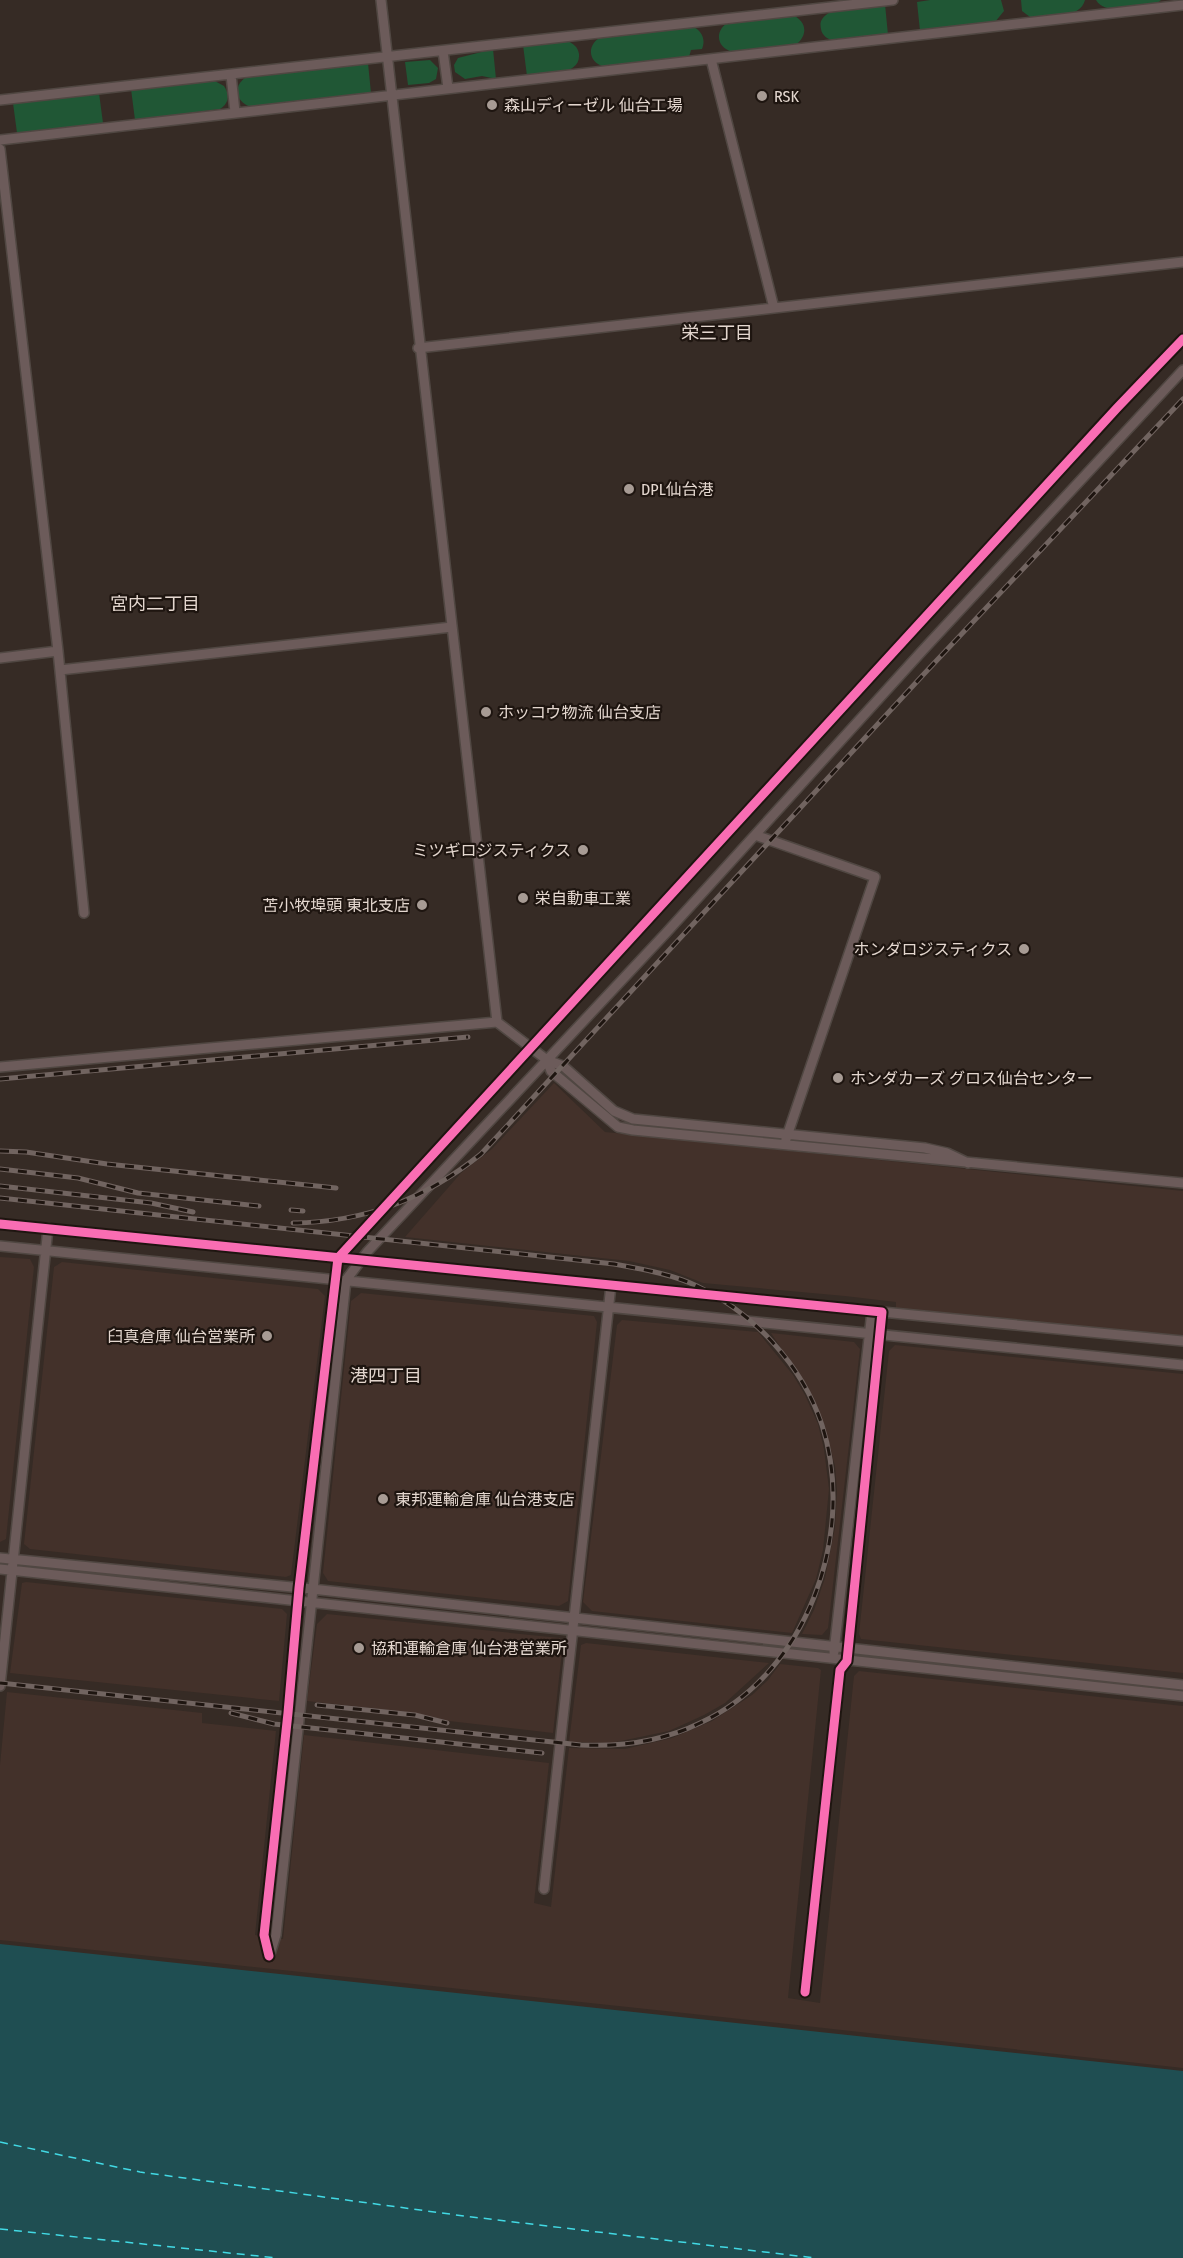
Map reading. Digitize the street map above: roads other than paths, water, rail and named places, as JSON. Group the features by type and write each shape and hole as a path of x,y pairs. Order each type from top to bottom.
{"street":[{"path":"381,0 418,348 496,1022"},
{"path":"791,12 792,0"},
{"path":"0,100 893,0"},
{"path":"0,140 1183,5"},
{"path":"443,51 448,88"},
{"path":"711,59 774,308"},
{"path":"231,75 235,112"},
{"path":"0,149 58,651 84,913"},
{"path":"418,348 1183,262"},
{"path":"1183,339 1117,408 338,1258 299,1588 264,1935 269,1956 276,1935 346,1280 361,1259 1183,370"},
{"path":"60,670 452,627"},
{"path":"909,637 923,650"},
{"path":"0,658 58,651"},
{"path":"755,835 875,877 785,1139"},
{"path":"0,1067 496,1022 546,1060 563,1066 614,1111 633,1119 968,1163 1183,1183"},
{"path":"0,1224 1183,1341"},
{"path":"0,1686 48,1228"},
{"path":"0,1246 1183,1365"},
{"path":"544,1889 611,1285"},
{"path":"840,1670 834,1659 835,1647 872,1311"},
{"path":"805,1992 840,1670 847,1661 882,1312"},
{"path":"0,1558 312,1589 1183,1685"},
{"path":"0,1569 1183,1696"}],"water":[{"path":"0,1944 1183,2071 1183,2258 0,2258"}],"railway":[{"path":"293,1223 345,1218 393,1205 438,1184 481,1154 923,675 1183,399"},
{"path":"0,1079 468,1037"},
{"path":"0,1151 26,1152 107,1164 336,1188"},
{"path":"0,1169 78,1178 138,1193 259,1206"},
{"path":"0,1186 151,1203 193,1212"},
{"path":"0,1198 614,1264 677,1278 718,1297 738,1311 756,1326 789,1362 802,1382 822,1425 831,1467 833,1511 827,1554 814,1596 795,1636 769,1671 737,1701 700,1723 642,1742 581,1745 0,1683"},
{"path":"291,1210 303,1211"},
{"path":"317,1705 415,1715 447,1723"},
{"path":"231,1713 274,1724 542,1753"}],"place":[{"name":"RSK","path":"762,96"},
{"name":"森山ディーゼル 仙台工場","path":"492,105"},
{"name":"DPL仙台港","path":"629,489"},
{"name":"ホッコウ物流 仙台支店","path":"486,712"},
{"name":"ミツギロジスティクス","path":"583,850"},
{"name":"栄自動車工業","path":"523,898"},
{"name":"苫小牧埠頭 東北支店","path":"422,905"},
{"name":"ホンダロジスティクス","path":"1024,949"},
{"name":"ホンダカーズ グロス仙台センター","path":"838,1078"},
{"name":"臼真倉庫 仙台営業所","path":"267,1336"},
{"name":"東邦運輸倉庫 仙台港支店","path":"383,1499"},
{"name":"協和運輸倉庫 仙台港営業所","path":"359,1648"}],"district":[{"name":"栄三丁目","path":"717,333"},
{"name":"宮内二丁目","path":"155,604"},
{"name":"港四丁目","path":"386,1376"}]}
